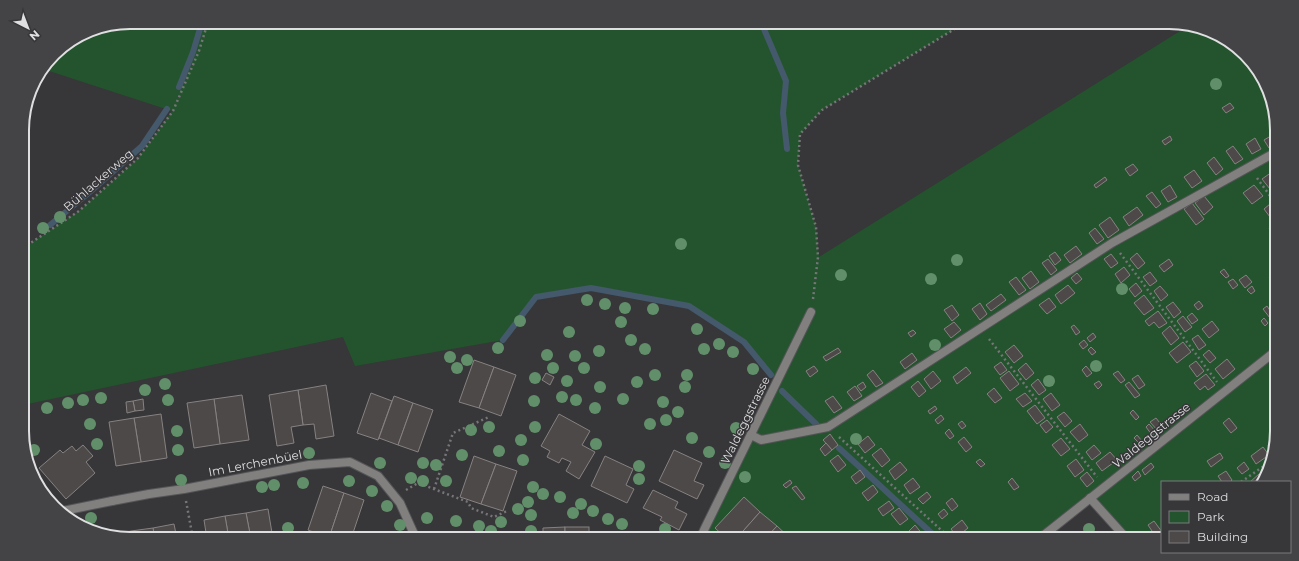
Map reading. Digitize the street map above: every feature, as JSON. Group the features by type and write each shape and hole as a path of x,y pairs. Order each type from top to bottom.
{"street":[{"path":"751,435 761,440 828,427 1112,244 1270,155"},
{"name":"Waldeggstrasse","path":"703,532 811,312"},
{"name":"Waldeggstrasse","path":"1048,532 1270,355"},
{"name":"Im Lerchenbüel","path":"67,510 309,465 350,462 378,476 400,503 413,532"},
{"path":"1090,498 1121,532"}],"path":[{"name":"Bühlackerweg","path":"29,243 79,211 138,158 173,111 199,51 206,29"},
{"path":"811,312 818,257 818,242 816,227 798,165 800,134 822,110 955,29"},
{"path":"1248,167 1270,196"},
{"path":"1112,244 1224,391"},
{"path":"982,329 1105,486"},
{"path":"434,490 453,433 489,418"},
{"path":"828,427 943,532"},
{"path":"1242,481 1264,465"},
{"path":"395,496 418,483 468,502 471,508 494,517 507,511"},
{"path":"184,489 192,532"}],"green space":[{"path":"130,29 955,29 822,110 800,134 798,165 816,227 819,257 1182,30 1202,34 1220,42 1241,58 1257,79 1267,104 1269,116 1270,438 1267,457 1257,481 1161,481 1161,532 1121,532 1090,499 1048,532 703,532 779,376 771,375 744,342 689,306 591,288 536,297 503,340 355,366 343,337 29,404 29,244 79,211 138,158 172,111 48,71 58,58 85,39 104,32"}],"building":[{"path":"1230,103 1234,108 1226,113 1222,108"},
{"path":"1170,136 1172,140 1165,145 1162,141"},
{"path":"1270,136 1270,147 1269,148 1264,140"},
{"path":"1255,138 1261,149 1252,154 1246,144"},
{"path":"1233,146 1243,159 1235,164 1226,151"},
{"path":"1214,157 1223,169 1216,175 1207,163"},
{"path":"1133,164 1138,170 1130,176 1125,169"},
{"path":"1194,170 1202,181 1192,188 1184,177"},
{"path":"1270,173 1270,189 1262,179"},
{"path":"1105,177 1107,180 1096,188 1094,185"},
{"path":"1170,185 1177,197 1168,202 1161,191"},
{"path":"1254,185 1263,196 1252,204 1243,193"},
{"path":"1152,192 1161,204 1156,208 1146,196"},
{"path":"1204,196 1213,207 1204,215 1195,203"},
{"path":"1192,203 1204,219 1196,225 1184,209"},
{"path":"1270,204 1270,217 1264,209"},
{"path":"1137,207 1143,215 1129,226 1123,217"},
{"path":"1110,217 1119,230 1108,238 1099,225"},
{"path":"1095,228 1104,239 1097,244 1089,233"},
{"path":"1076,246 1082,254 1070,263 1064,255"},
{"path":"1055,252 1061,260 1055,265 1049,256"},
{"path":"1137,253 1145,263 1138,269 1130,259"},
{"path":"1111,254 1118,263 1111,268 1104,259"},
{"path":"1048,259 1057,270 1051,275 1042,263"},
{"path":"1169,259 1173,265 1164,272 1159,266"},
{"path":"1124,267 1130,275 1121,283 1115,274"},
{"path":"1224,269 1229,276 1226,278 1220,272"},
{"path":"1031,271 1039,282 1030,289 1022,278"},
{"path":"1150,272 1157,281 1150,286 1143,277"},
{"path":"1077,273 1082,279 1076,284 1071,278"},
{"path":"1246,275 1252,282 1245,288 1239,280"},
{"path":"1016,277 1026,290 1019,295 1009,282"},
{"path":"1233,279 1238,285 1233,289 1228,282"},
{"path":"1136,283 1142,291 1135,297 1129,289"},
{"path":"1068,285 1075,293 1061,304 1055,295"},
{"path":"1160,286 1168,295 1161,301 1154,291"},
{"path":"1252,286 1255,291 1251,294 1247,290"},
{"path":"1001,294 1006,300 991,311 986,305"},
{"path":"1144,295 1154,308 1144,315 1134,303"},
{"path":"1049,298 1056,307 1047,314 1039,305"},
{"path":"1199,301 1203,306 1198,310 1194,305"},
{"path":"1173,302 1181,312 1174,318 1166,307"},
{"path":"980,303 987,314 980,320 972,309"},
{"path":"952,305 959,315 952,321 944,310"},
{"path":"1267,306 1270,310 1270,318 1263,309"},
{"path":"1158,311 1167,323 1159,328 1154,322 1149,326 1145,321"},
{"path":"1192,313 1198,320 1192,324 1187,317"},
{"path":"1183,316 1192,327 1185,332 1177,321"},
{"path":"1264,318 1268,323 1265,326 1261,321"},
{"path":"1212,321 1219,330 1209,338 1202,329"},
{"path":"954,322 961,330 951,338 944,329"},
{"path":"1074,325 1080,332 1076,335 1071,327"},
{"path":"1170,326 1179,338 1171,345 1162,333"},
{"path":"913,330 916,333 911,337 908,333"},
{"path":"1093,333 1096,337 1090,342 1087,338"},
{"path":"1198,335 1206,345 1199,350 1192,339"},
{"path":"1084,340 1088,345 1083,349 1079,344"},
{"path":"1183,342 1191,352 1177,363 1169,353"},
{"path":"1014,345 1023,356 1014,363 1005,352"},
{"path":"1091,347 1096,352 1092,355 1088,350"},
{"path":"838,348 841,352 826,361 823,357"},
{"path":"1209,350 1216,358 1210,363 1203,355"},
{"path":"912,353 917,360 905,369 900,362"},
{"path":"1227,359 1235,369 1223,379 1215,369"},
{"path":"474,360 494,367 479,408 459,402"},
{"path":"1196,361 1204,371 1197,377 1189,366"},
{"path":"1001,362 1007,370 1000,375 994,367"},
{"path":"1026,363 1034,373 1026,380 1018,370"},
{"path":"814,366 818,371 810,377 806,371"},
{"path":"1086,366 1092,373 1087,377 1082,370"},
{"path":"494,367 516,375 501,416 479,408"},
{"path":"966,367 971,373 957,384 953,377"},
{"path":"873,370 883,383 876,387 867,375"},
{"path":"933,371 941,381 931,389 924,379"},
{"path":"1009,371 1019,384 1010,391 1000,378"},
{"path":"1118,371 1125,380 1121,383 1113,374"},
{"path":"546,373 554,377 550,385 542,380"},
{"path":"1206,374 1215,385 1208,390 1205,386 1200,390 1194,383"},
{"path":"1138,375 1145,385 1139,389 1132,379"},
{"path":"1038,379 1046,390 1039,395 1031,385"},
{"path":"918,381 926,391 919,397 911,387"},
{"path":"1099,381 1102,385 1098,389 1094,384"},
{"path":"863,382 866,387 861,391 857,386"},
{"path":"1129,382 1140,395 1135,398 1125,385"},
{"path":"326,385 334,436 316,439 314,424 303,425 298,390"},
{"path":"855,386 862,396 854,401 847,392"},
{"path":"994,388 1002,398 995,403 987,394"},
{"path":"298,390 303,425 291,427 294,443 277,446 269,395"},
{"path":"371,393 392,401 378,440 357,433"},
{"path":"1025,393 1032,401 1023,407 1016,399"},
{"path":"1051,393 1060,405 1052,411 1043,399"},
{"path":"242,395 249,440 220,444 214,399"},
{"path":"394,396 413,403 398,445 379,438"},
{"path":"833,396 842,408 834,413 825,401"},
{"path":"143,399 144,410 135,411 133,401"},
{"path":"214,399 220,444 194,448 187,403"},
{"path":"133,401 135,411 127,413 126,402"},
{"path":"413,403 433,410 418,452 398,445"},
{"path":"1035,405 1045,418 1037,424 1027,411"},
{"path":"935,406 937,409 930,414 928,411"},
{"path":"1133,410 1139,417 1136,420 1130,413"},
{"path":"1064,412 1072,421 1065,427 1057,417"},
{"path":"161,414 167,458 141,462 134,418"},
{"path":"559,414 590,431 582,445 595,452 579,479 566,471 571,462 562,458 559,463 547,457 550,451 541,446"},
{"path":"941,415 944,419 938,424 935,420"},
{"path":"134,418 141,462 116,466 109,422"},
{"path":"1156,418 1163,427 1158,431 1150,422"},
{"path":"1229,418 1237,428 1231,433 1223,423"},
{"path":"1047,420 1053,427 1046,433 1040,425"},
{"path":"962,421 966,426 962,429 958,424"},
{"path":"1080,424 1088,435 1079,442 1070,432"},
{"path":"1149,424 1156,432 1152,435 1146,427"},
{"path":"949,429 954,436 950,439 945,433"},
{"path":"830,434 838,445 832,450 823,440"},
{"path":"1137,435 1142,441 1139,443 1134,438"},
{"path":"868,436 875,445 865,453 858,444"},
{"path":"964,437 972,447 966,452 958,442"},
{"path":"1061,438 1070,449 1061,456 1052,445"},
{"path":"826,443 832,450 825,456 820,449"},
{"path":"83,445 93,456 86,462 95,473 66,499 39,468 60,450 63,453 72,446 76,451"},
{"path":"1094,445 1101,453 1092,460 1086,452"},
{"path":"1263,447 1268,453 1267,456 1256,464 1251,456"},
{"path":"881,448 890,460 882,467 872,455"},
{"path":"674,450 702,463 694,481 704,485 697,499 659,481"},
{"path":"1110,452 1117,460 1102,471 1096,463"},
{"path":"1220,453 1223,458 1211,467 1207,461"},
{"path":"838,455 846,465 838,472 830,461"},
{"path":"474,456 496,464 481,504 460,497"},
{"path":"605,456 633,469 626,485 634,489 627,503 591,486"},
{"path":"980,459 985,464 981,467 976,462"},
{"path":"1076,459 1084,470 1075,477 1067,466"},
{"path":"900,462 907,470 895,480 889,471"},
{"path":"1244,462 1249,469 1242,474 1237,468"},
{"path":"1151,463 1154,467 1145,475 1142,470"},
{"path":"496,464 517,471 503,511 481,504"},
{"path":"860,470 865,477 856,484 851,477"},
{"path":"1138,471 1141,476 1135,481 1132,477"},
{"path":"1226,471 1232,480 1221,481 1218,476"},
{"path":"1087,472 1094,481 1087,487 1080,478"},
{"path":"1259,474 1257,481 1251,481"},
{"path":"913,478 920,487 910,494 904,485"},
{"path":"1012,478 1019,487 1014,490 1008,482"},
{"path":"790,480 792,483 786,488 783,485"},
{"path":"873,485 878,492 868,501 862,493"},
{"path":"323,486 344,493 331,532 313,532 308,530"},
{"path":"796,486 805,498 802,500 792,488"},
{"path":"653,490 678,502 675,508 687,514 679,530 660,520 662,517 643,508"},
{"path":"927,492 931,497 923,504 918,499"},
{"path":"344,493 364,500 353,532 331,532"},
{"path":"744,497 760,512 742,532 719,532 715,528"},
{"path":"952,498 958,506 952,511 946,503"},
{"path":"889,501 894,508 883,516 878,509"},
{"path":"899,508 908,519 900,525 891,514"},
{"path":"268,509 272,532 250,532 246,513"},
{"path":"944,509 948,514 942,519 938,514"},
{"path":"760,512 777,526 771,532 742,532"},
{"path":"246,513 250,532 228,532 225,516"},
{"path":"225,516 228,532 206,532 204,520"},
{"path":"962,520 968,528 963,532 953,532 951,529"},
{"path":"1154,521 1161,532 1153,532 1148,525"},
{"path":"174,524 176,532 154,532 153,528"},
{"path":"915,525 921,532 910,532"},
{"path":"777,526 783,532 771,532"},
{"path":"565,527 565,532 543,532 543,528"},
{"path":"565,527 589,527 589,532 565,532"},
{"path":"153,528 154,532 131,532"}],"waterway":[{"path":"179,87 193,52 200,29"},
{"path":"764,29 786,81 783,113 787,149"},
{"path":"50,225 142,146 167,109"},
{"path":"503,340 536,297 591,288 689,306 744,342 771,375"},
{"path":"782,391 816,424"},
{"path":"839,448 930,532"}]}
